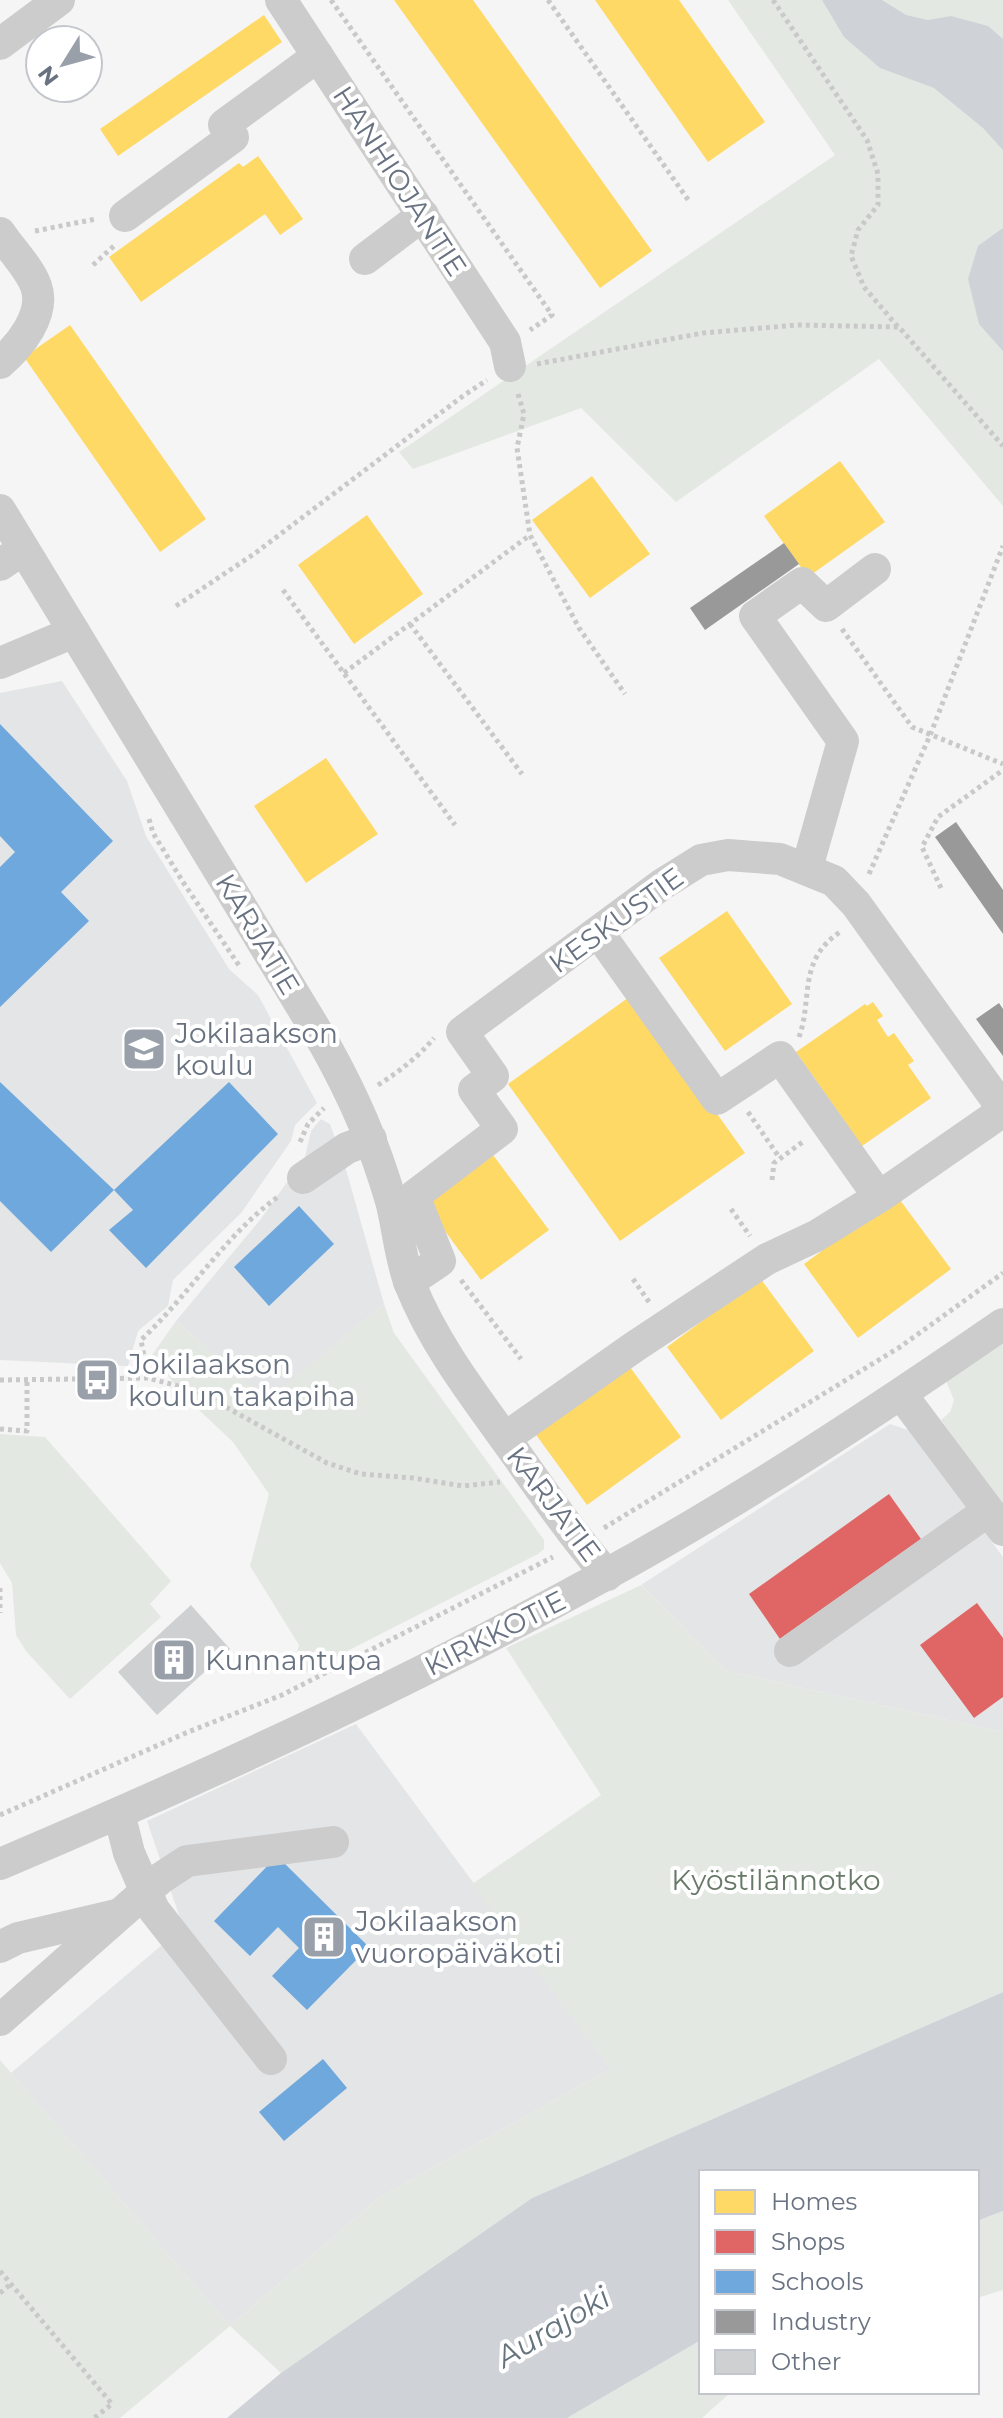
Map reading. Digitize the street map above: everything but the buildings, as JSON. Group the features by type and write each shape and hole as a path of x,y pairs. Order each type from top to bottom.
{"street":[{"path":"0,44 59,0"},
{"name":"HANHIOJANTIE","path":"281,0 423,215 507,354"},
{"path":"125,216 233,137 224,125 318,56"},
{"path":"365,259 423,215"},
{"path":"0,363 27,332 37,310 38,298 30,275 1,235"},
{"name":"KARJATIE","path":"0,510 12,557 74,632 325,1045 354,1098 359,1143 391,1204 409,1282 432,1328 459,1374 579,1543 607,1575"},
{"path":"807,868 843,741 755,616 802,583 826,606 875,569"},
{"path":"0,663 74,632"},
{"name":"KESKUSTIE","path":"440,1261 414,1196 502,1129 474,1090 493,1076 462,1032 661,885 701,860 728,855 780,859 834,881 856,904 1003,1110"},
{"path":"598,932 717,1099 780,1057 879,1197"},
{"path":"505,1438 767,1259 816,1236 879,1197 1003,1110"},
{"path":"303,1178 359,1143"},
{"path":"409,1282 440,1261"},
{"name":"KIRKKOTIE","path":"0,1864 346,1709 607,1575 901,1394 1003,1324"},
{"path":"790,1651 996,1520 901,1394"},
{"path":"119,1813 129,1853 154,1910 271,2059"},
{"path":"0,2020 145,1891 187,1861 333,1842"},
{"path":"0,1947 18,1938 119,1914"}],"path":[{"path":"176,606 254,554 463,396 552,315 331,0"},
{"path":"548,0 689,201"},
{"path":"773,0 867,140 878,174 878,205 858,230 851,256 864,287 1003,446"},
{"path":"1,235 108,216 125,216"},
{"path":"507,354 555,362 703,333 797,325 899,327"},
{"path":"507,354 524,414 517,448 530,535 579,628 625,694"},
{"path":"344,673 530,535"},
{"path":"866,881 931,733 1003,546"},
{"path":"283,590 455,825"},
{"path":"826,606 912,727 1003,767 938,817 922,847 941,888"},
{"path":"410,624 522,774"},
{"path":"146,808 153,833 237,964 244,970"},
{"path":"780,1057 780,1052 801,1036 809,976 819,951 842,930"},
{"path":"148,1378 141,1340 169,1314 252,1215 303,1178 293,1157 308,1124 328,1103 359,1143"},
{"path":"772,1180 774,1163 779,1157 828,1124"},
{"path":"440,1261 454,1270 521,1359"},
{"path":"0,1815 188,1732 282,1695 479,1597 579,1543 900,1347 1003,1273"},
{"path":"0,1380 148,1378 197,1391 327,1463 361,1474 463,1486 513,1481"},
{"path":"0,1429 27,1431 27,1379"},
{"path":"0,1588 0,1613"},
{"path":"0,2271 112,2404 94,2418"},
{"path":"0,2293 11,2284"}],"shaded area":[{"name":"Jokilaakson koulu","path":"62,681 127,781 146,836 229,969 258,995 317,1103 295,1125 291,1141 241,1213 173,1280 168,1306 138,1331 128,1366 0,1360 0,693"},
{"path":"321,1119 330,1124 345,1166 384,1304 268,1401 176,1321 260,1220 305,1157 311,1131"},
{"path":"890,1424 911,1431 1003,1557 1003,1732 726,1671 641,1585"},
{"path":"356,1724 611,2069 380,2197 230,2326 11,2073 183,1927 147,1821"}],"green space":[{"path":"728,0 1003,0 1003,506 879,359 676,502 581,408 413,469 399,452 835,155"},
{"path":"384,1304 394,1333 544,1540 544,1549 304,1673 294,1663 299,1645 250,1566 269,1494 233,1442 184,1396 152,1355 176,1321 268,1400"},
{"path":"1003,1343 1003,1507 941,1420 950,1412 954,1400 946,1381"},
{"path":"0,1434 45,1437 171,1581 150,1604 161,1617 70,1699 26,1651 16,1635 12,1583 0,1563"},
{"name":"Kyöstilännotko","path":"641,1585 726,1671 1003,1732 1003,1992 532,2198 281,2373 230,2326 380,2197 611,2069 472,1884 601,1795 506,1648"},
{"path":"0,2060 230,2326 120,2418 0,2418"},
{"path":"1003,2211 1003,2290 979,2297 979,2220"},
{"path":"699,2341 699,2394 729,2394 702,2418 567,2418"}],"water":[{"path":"822,0 882,0 906,15 928,20 951,16 988,26 1003,39 1003,150 983,128 934,88 880,68 844,37"},
{"path":"1003,228 1003,351 979,324 968,279 978,246"},
{"name":"Aurajoki","path":"1003,1992 1003,2211 979,2220 979,2170 699,2170 699,2341 567,2418 227,2418 281,2373 532,2198"}],"place":[{"name":"Jokilaakson koulu","path":"144,1049"},
{"name":"Jokilaakson koulun takapiha","path":"97,1380"},
{"name":"Kunnantupa","path":"174,1660"},
{"name":"Jokilaakson vuoropäiväkoti","path":"324,1937"}]}
